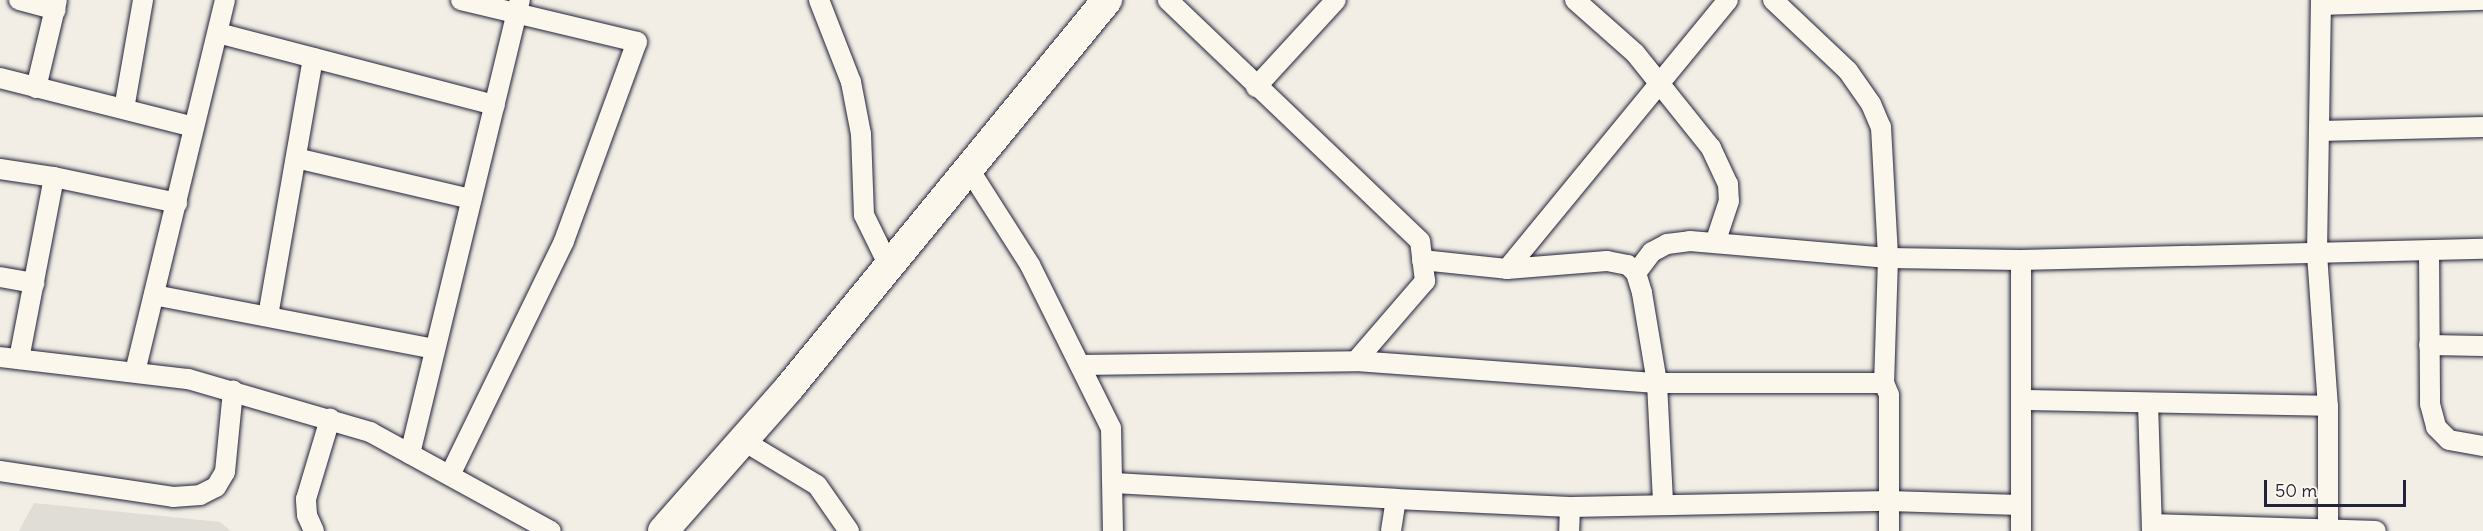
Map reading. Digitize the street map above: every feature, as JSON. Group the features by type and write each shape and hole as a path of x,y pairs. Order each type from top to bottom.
{"main road":[{"path":"663,531 742,440 1107,0"}],"street":[{"path":"19,0 56,5 36,88"},
{"path":"124,109 143,0"},
{"path":"135,372 225,0"},
{"path":"450,476 564,241 637,42 518,7 460,0"},
{"path":"819,0 851,82 861,134 864,215 888,264"},
{"path":"1168,0 1256,87 1420,241 1425,281 1356,361"},
{"path":"1256,87 1336,0"},
{"path":"1575,0 1635,53 1711,148 1728,184 1730,201 1715,243"},
{"path":"1508,269 1660,87 1728,0"},
{"path":"1773,0 1848,71 1871,104 1881,127 1885,154 1888,258 1884,383 1889,395 1889,531"},
{"path":"2328,530 2328,406 2317,254 2321,3 2483,0"},
{"path":"410,454 518,7"},
{"path":"218,33 495,105"},
{"path":"268,316 314,58"},
{"path":"0,78 194,127"},
{"path":"2319,131 2483,127"},
{"path":"296,158 471,199"},
{"path":"967,166 1030,265 1111,428 1114,483 1113,531"},
{"path":"0,169 54,177 177,203"},
{"path":"54,177 34,283 10,358 135,372 233,390 330,419 370,432 551,531"},
{"path":"1636,273 1652,252 1667,244 1715,243 1888,258 2021,260 2483,249"},
{"path":"2429,251 2430,404 2436,427 2449,440 2483,446"},
{"path":"1422,260 1508,269 1607,261 1628,265 1636,273 1657,383 1663,502"},
{"path":"2021,260 2024,400 2021,531"},
{"path":"0,277 34,283"},
{"path":"154,295 434,349"},
{"path":"2429,345 2483,346"},
{"path":"1081,365 1356,361 1657,383 1884,383"},
{"path":"0,471 173,497 200,495 216,487 225,472 233,390"},
{"path":"2024,400 2328,406"},
{"path":"2148,403 2152,527 2376,531"},
{"path":"314,531 307,515 306,500 330,419"},
{"path":"742,440 817,485 849,531"},
{"path":"1114,483 1570,507 1663,502 1674,506 1889,501 2020,505"},
{"path":"1391,531 1396,499"},
{"path":"1569,531 1570,507"}],"shaded area":[{"path":"34,503 220,522 231,531 19,531"}]}
